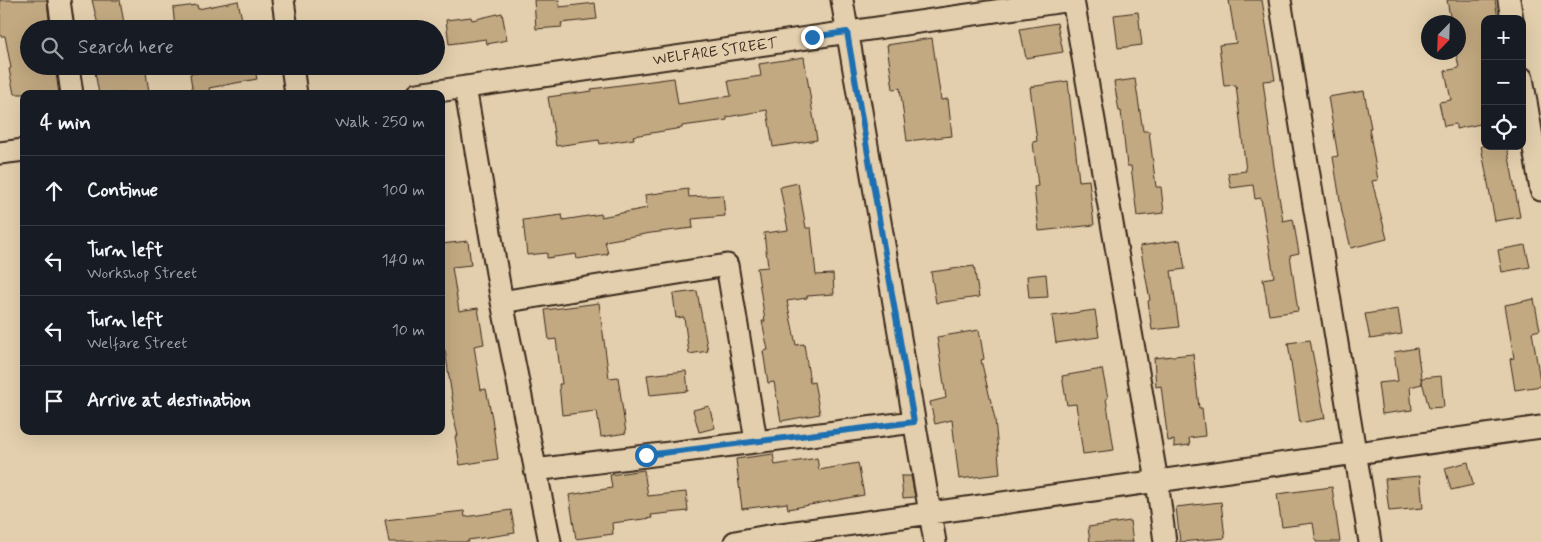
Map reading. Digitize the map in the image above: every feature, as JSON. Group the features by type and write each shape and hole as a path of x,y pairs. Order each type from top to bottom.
{"street":[{"path":"60,0 62,20"},
{"path":"283,0 286,20"},
{"path":"842,0 935,542"},
{"path":"1072,0 1158,481 1164,542"},
{"name":"WELFARE STREET","path":"444,90 1072,0"},
{"path":"1280,0 1370,542"},
{"path":"1509,0 1511,15"},
{"path":"69,75 71,90"},
{"path":"293,75 295,90"},
{"path":"465,87 502,302 550,542"},
{"path":"1526,102 1541,190"},
{"path":"0,153 20,150"},
{"path":"502,302 727,265 756,441"},
{"path":"535,470 914,422"},
{"path":"735,542 1541,427"}],"building":[{"path":"0,0 47,0 49,20 20,20 20,75 56,75 58,90 20,90 20,94 14,94 5,36 0,36"},
{"path":"92,0 120,0 123,20 97,20"},
{"path":"534,0 559,0 560,7 595,3 597,19 561,23 562,27 536,29"},
{"path":"1229,0 1262,0 1275,80 1263,81 1283,221 1293,219 1299,253 1290,255 1298,311 1269,315 1263,279 1274,277 1261,198 1255,199 1253,185 1231,188 1228,173 1246,171 1236,85 1224,86 1219,45 1236,43"},
{"path":"1447,0 1495,0 1497,15 1481,15 1481,124 1456,129 1456,124 1444,126 1439,102 1451,100 1445,71 1459,68 1458,60 1466,60 1466,15 1450,15"},
{"path":"238,1 242,20 174,20 173,8 197,5 198,9"},
{"path":"1138,12 1142,45 1118,48 1114,15"},
{"path":"502,13 507,40 487,44 486,39 449,44 446,20 471,17 472,20"},
{"path":"1057,23 1063,52 1026,58 1020,29"},
{"path":"932,38 941,100 948,99 952,136 907,141 900,88 893,89 887,45"},
{"path":"804,57 817,140 773,147 767,110 727,117 727,120 682,126 682,128 633,136 634,139 600,144 599,140 556,146 548,97 674,78 678,104 731,96 728,81 761,76 759,64"},
{"path":"96,75 146,75 149,90 98,90"},
{"path":"190,75 256,75 257,79 209,88 209,90 192,90"},
{"path":"1135,79 1143,131 1149,131 1156,187 1161,187 1164,213 1137,216 1131,166 1127,166 1121,111 1119,111 1114,82"},
{"path":"1068,81 1079,181 1089,180 1094,225 1039,231 1034,187 1038,186 1033,142 1037,141 1030,87"},
{"path":"1364,91 1378,180 1372,181 1387,239 1351,248 1342,212 1333,157 1338,156 1328,97"},
{"path":"1482,150 1508,150 1520,217 1495,221"},
{"path":"798,183 806,228 811,228 816,275 833,274 834,294 807,296 807,298 787,301 796,345 804,344 810,383 814,382 820,414 781,421 774,382 768,383 763,351 768,350 762,321 765,321 757,268 768,267 764,233 788,230 780,187"},
{"path":"688,189 689,197 723,195 725,216 692,219 693,228 605,241 608,254 577,259 576,254 547,258 547,253 527,255 523,220 562,215 563,220 601,214 601,217 647,208 645,195"},
{"path":"1180,240 1185,269 1171,271 1179,327 1152,330 1148,301 1150,300 1140,246"},
{"path":"468,241 471,265 452,267 459,311 478,308 484,344 474,346 481,390 486,389 498,459 460,465 455,436 458,436 452,411 454,410 445,350 445,244"},
{"path":"1525,245 1530,267 1502,272 1498,250"},
{"path":"974,266 979,297 936,303 931,272"},
{"path":"1046,274 1048,297 1029,298 1027,276"},
{"path":"697,291 708,351 689,354 684,317 676,318 673,294"},
{"path":"1534,299 1540,330 1532,332 1541,386 1515,390 1510,359 1514,358 1505,305"},
{"path":"599,303 609,378 618,377 626,433 601,437 597,411 562,415 559,384 562,384 556,339 549,340 545,310"},
{"path":"1398,309 1402,334 1370,339 1365,314"},
{"path":"1095,310 1099,337 1056,343 1052,316"},
{"path":"979,330 984,359 981,360 995,419 1000,474 959,479 952,420 935,424 930,402 946,398 937,337"},
{"path":"1310,340 1325,418 1300,423 1288,343"},
{"path":"1417,348 1422,384 1410,387 1412,410 1382,414 1378,383 1398,381 1394,352"},
{"path":"1193,354 1199,408 1202,408 1205,436 1189,438 1190,445 1174,447 1174,440 1168,441 1161,386 1156,387 1154,358"},
{"path":"1102,369 1108,398 1106,398 1114,450 1083,454 1076,404 1067,405 1062,376"},
{"path":"686,371 688,391 650,395 647,375"},
{"path":"1441,376 1444,407 1429,408 1421,378"},
{"path":"709,406 715,428 699,432 693,410"},
{"path":"773,454 775,465 817,458 819,470 858,463 864,495 788,509 787,503 742,509 736,459"},
{"path":"1468,462 1473,485 1451,490 1445,468"},
{"path":"644,470 648,496 686,492 688,511 651,515 652,518 612,523 613,534 576,539 569,495 612,488 610,475"},
{"path":"901,476 911,476 915,497 903,498"},
{"path":"1420,476 1423,508 1389,511 1385,479"},
{"path":"1332,487 1340,542 1316,542 1313,523 1282,527 1277,494"},
{"path":"1221,502 1225,538 1180,542 1176,507"},
{"path":"511,510 515,533 468,540 469,542 389,542 385,520 464,511 465,517"},
{"path":"1130,521 1133,542 1090,542 1088,527"}],"route":[{"path":"646,455 914,422 847,32 812,37"}]}
